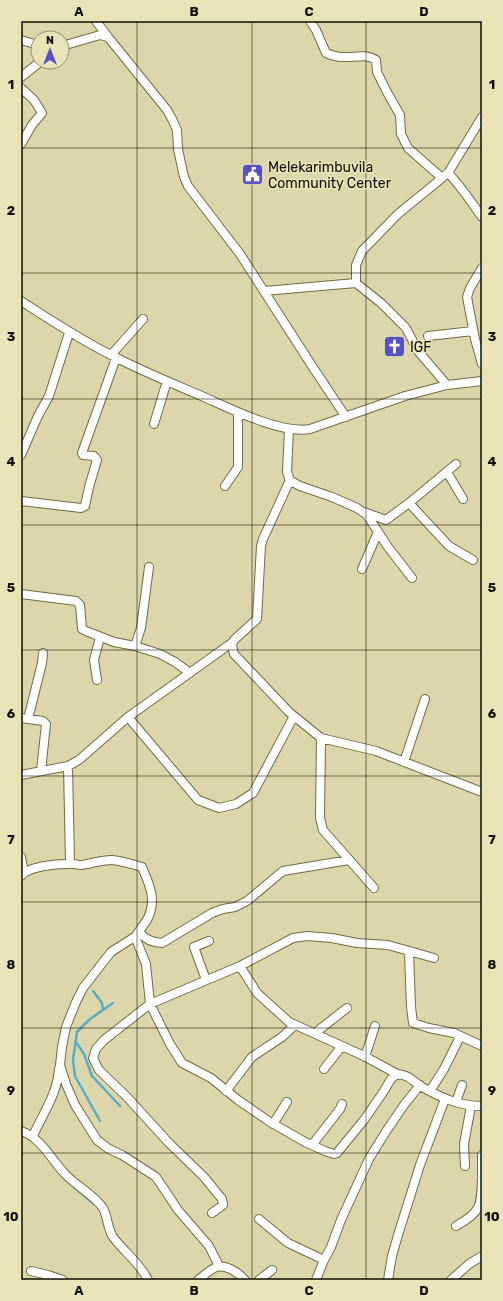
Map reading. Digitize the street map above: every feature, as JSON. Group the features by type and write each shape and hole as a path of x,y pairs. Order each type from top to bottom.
{"street":[{"path":"96,21 167,110 177,130 178,149 184,177 188,186 240,254 346,417"},
{"path":"310,21 316,30 326,53 341,57 364,56 376,60 377,72 400,115 401,134 408,148 464,191 482,217"},
{"path":"70,44 100,35 108,37"},
{"path":"21,77 30,70"},
{"path":"21,88 34,100 42,113 32,125 21,144"},
{"path":"356,283 356,265 362,251 398,214 445,175 482,117"},
{"path":"482,268 470,288 467,297 473,331 482,364"},
{"path":"264,291 356,283 381,303 406,328 418,351 447,385"},
{"path":"21,301 69,333 113,356 238,413 289,429 310,429 405,396 447,385 482,381"},
{"path":"21,501 81,508 85,506 88,487 97,460 94,456 83,456 82,452 113,356 143,319"},
{"path":"428,336 473,331"},
{"path":"21,455 38,416 49,396 69,333"},
{"path":"154,424 167,381"},
{"path":"225,486 238,467 238,413"},
{"path":"21,774 68,766 79,760 128,717 232,642 256,619 261,546 289,480 287,472 289,429"},
{"path":"289,480 300,486 332,497 386,520 456,464"},
{"path":"447,472 463,499"},
{"path":"409,503 449,546 473,560"},
{"path":"360,510 367,515 388,547 412,578"},
{"path":"362,569 378,532"},
{"path":"135,646 141,628 149,567"},
{"path":"21,594 76,601 80,604 82,629 114,642 135,646 160,654 176,662 190,673"},
{"path":"97,680 94,660 100,637"},
{"path":"232,642 232,649 238,658 294,716 321,738 376,750 482,792"},
{"path":"41,771 46,724 43,721 24,719 42,663 43,653"},
{"path":"404,762 424,699"},
{"path":"128,717 198,800 219,808 236,804 253,793 294,716"},
{"path":"321,738 321,824 323,830 374,888"},
{"path":"68,766 70,863"},
{"path":"21,857 22,874 42,867 70,863 79,865 91,864 100,860 126,862 142,867 152,895 151,908 148,917 137,934 111,952 83,988 76,1002 66,1027 58,1081 54,1094 50,1105 33,1136"},
{"path":"137,934 146,939 162,943 212,913 235,907 247,901 283,871 349,860"},
{"path":"137,934 146,964 150,1004 170,1044 182,1063 211,1078 226,1091 273,1124 312,1145 330,1153 337,1153 364,1120 391,1079 395,1076 406,1075 445,1099 472,1106 482,1106"},
{"path":"212,1213 223,1205 219,1194 168,1142 127,1097 99,1070 93,1058 96,1049 104,1040 150,1004 240,966 293,938 300,936 332,938 357,943 388,945 434,958"},
{"path":"206,980 194,947 209,941"},
{"path":"409,951 413,1023 454,1033 482,1046"},
{"path":"240,966 257,994 289,1022 315,1033 400,1075"},
{"path":"315,1033 347,1008"},
{"path":"226,1091 252,1057 282,1037 295,1025"},
{"path":"365,1057 375,1026"},
{"path":"430,1091 444,1069 460,1036"},
{"path":"324,1069 342,1046"},
{"path":"60,1065 75,1105 97,1140 156,1176 178,1210 209,1246 219,1266"},
{"path":"316,1280 369,1159 404,1105 420,1085"},
{"path":"456,1102 462,1085"},
{"path":"388,1280 392,1256 420,1164 445,1099"},
{"path":"273,1124 287,1102"},
{"path":"312,1145 340,1109 342,1104"},
{"path":"465,1166 464,1144 472,1106"},
{"path":"21,1131 33,1136 66,1175 98,1203 103,1209 113,1237 144,1272 148,1280"},
{"path":"482,1155 482,1175"},
{"path":"456,1226 469,1218 477,1210 481,1198 482,1179"},
{"path":"259,1219 288,1243 324,1260"},
{"path":"451,1280 468,1264 482,1256"},
{"path":"198,1280 219,1266 229,1269 240,1275 245,1280"},
{"path":"259,1280 272,1270"},
{"path":"31,1271 47,1278 63,1280"}],"waterway":[{"path":"93,991 102,1003 103,1010"},
{"path":"100,1121 75,1076 73,1060 77,1032 90,1019 113,1003"},
{"path":"76,1042 84,1054 92,1076 120,1106"},
{"path":"73,1186 94,1204"}],"place":[{"name":"Melekarimbuvila Community Center","path":"253,175"},
{"name":"IGF","path":"395,347"}]}
